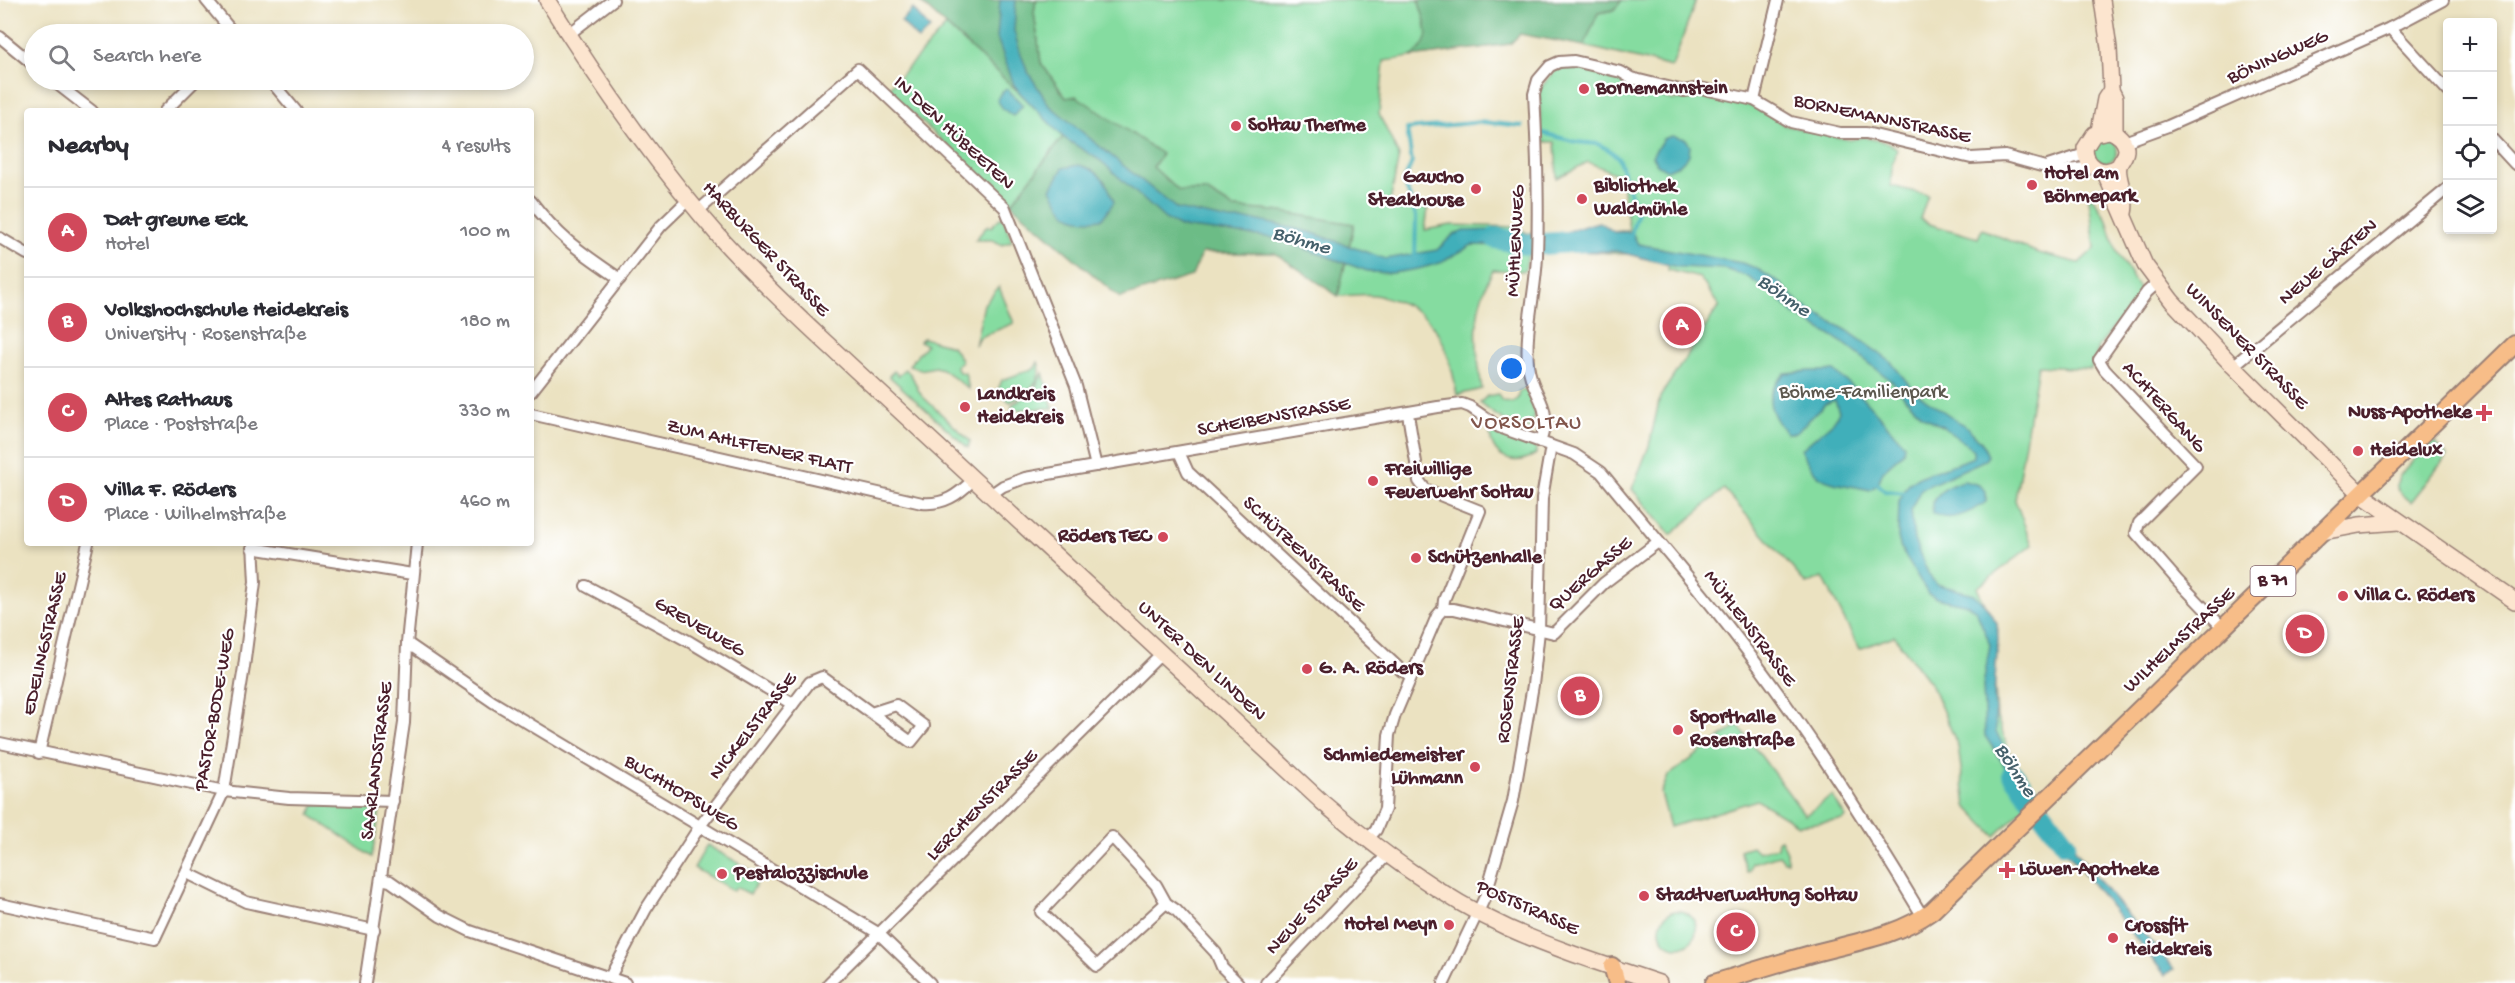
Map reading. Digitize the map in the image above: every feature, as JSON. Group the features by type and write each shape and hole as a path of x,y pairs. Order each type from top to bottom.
{"main road":[{"name":"HARBURGER STRASSE","path":"548,0 568,34 620,109 693,205 768,287 990,495"},
{"name":"WINSENER STRASSE","path":"2102,0 2109,48 2111,90 2115,98 2120,137 2126,155 2119,166 2126,204 2124,213"},
{"name":"WINSENER STRASSE","path":"2111,90 2105,99 2099,131 2090,138 2085,154 2099,169 2124,213 2141,259 2157,283 2233,366 2362,495 2515,601"},
{"path":"2099,131 2120,137"},
{"path":"2099,169 2119,166"},
{"name":"B 71","path":"2362,495 2515,344"},
{"name":"UNTER DEN LINDEN","path":"990,495 1322,802 1387,855"},
{"name":"WILHELMSTRASSE","path":"1923,917 2362,495"},
{"path":"2323,532 2359,525 2399,522"},
{"name":"POSTSTRASSE","path":"1387,855 1439,890 1509,928 1659,983"},
{"name":"B 71","path":"1714,983 1750,977 1885,935 1923,917"},
{"path":"1612,966 1617,983"}],"street":[{"path":"206,0 226,24"},
{"path":"568,34 613,0"},
{"path":"1754,100 1778,0"},
{"name":"BÖNINGWEG","path":"2120,137 2168,126 2390,28 2443,0"},
{"path":"2390,28 2443,86"},
{"path":"0,37 24,57"},
{"name":"BORNEMANNSTRASSE","path":"1574,61 1622,72 1631,78 1684,91 1700,88 1754,100 1791,122 1840,133 1866,133 1971,158 2005,156 2060,171 2099,169"},
{"name":"MÜHLENWEG","path":"1550,446 1546,413 1533,385 1528,358 1529,320 1537,254 1538,170 1534,94 1538,80 1550,66 1559,62 1574,61"},
{"name":"IN DEN HÜBEETEN","path":"693,205 858,69 1005,208 1076,386 1096,466"},
{"path":"65,90 88,108"},
{"path":"168,108 186,90"},
{"path":"278,90 293,108"},
{"path":"2497,148 2515,164"},
{"path":"2048,166 2085,154"},
{"name":"NEUE GÄRTEN","path":"2233,366 2443,192"},
{"path":"534,205 571,246 620,279"},
{"path":"534,388 661,226 693,205"},
{"path":"0,238 24,252"},
{"name":"ACHTERGANG","path":"2157,283 2147,292 2099,360 2105,370 2196,466 2139,523 2136,530 2141,541 2224,629"},
{"name":"SCHEIBENSTRASSE","path":"990,495 1013,481 1461,404 1479,412 1499,427 1550,446"},
{"path":"1367,840 1376,830 1385,810 1389,735 1395,715 1437,616 1443,609 1444,600 1480,511 1425,489 1419,481 1408,414"},
{"name":"ZUM AHLFTENER FLATT","path":"534,415 922,503 943,502 954,497 973,480"},
{"name":"MÜHLENSTRASSE","path":"1550,446 1583,459 1601,472 1731,631 1818,752 1923,917"},
{"name":"ROSENSTRASSE","path":"1444,983 1485,897 1513,801 1533,685 1539,631 1542,498 1550,446"},
{"name":"SCHÜTZENSTRASSE","path":"1179,452 1188,472 1402,671 1412,675"},
{"name":"QUERGASSE","path":"1443,609 1454,609 1554,633 1604,583 1658,542"},
{"name":"EDELINGSTRASSE","path":"39,753 87,546"},
{"name":"PASTOR-BODE-WEG","path":"0,904 155,938 224,791 255,582 252,546"},
{"path":"258,546 412,574"},
{"name":"SAARLANDSTRASSE","path":"365,983 404,723 407,643 417,546"},
{"name":"GREVEWEG","path":"586,586 690,642 793,704"},
{"name":"BUCHHOPSWEG","path":"407,643 493,702 878,933 930,983"},
{"name":"LERCHENSTRASSE","path":"829,983 1161,654"},
{"name":"NICKELSTRASSE","path":"610,977 646,909 699,826 810,682 822,677 871,712"},
{"path":"0,743 224,791 288,798 393,801"},
{"path":"1166,903 1097,966 1041,912 1112,837 1155,885 1166,903 1176,910 1216,953 1222,967 1238,983"},
{"name":"NEUE STRASSE","path":"1266,983 1387,855"},
{"path":"187,873 246,902 374,930"},
{"path":"381,879 390,880 440,916 470,931 625,983"}],"green space":[{"path":"918,0 1036,0 1034,12 1041,63 1066,98 1076,96 1162,154 1153,167 1179,191 1206,191 1233,208 1275,211 1354,224 1338,296 1275,253 1202,253 1192,276 1120,298 1011,204 1065,134"},
{"name":"Böhme-Familienpark","path":"1036,0 1422,0 1419,2 1429,30 1427,42 1419,53 1384,61 1379,114 1399,156 1390,202 1428,209 1425,230 1451,225 1517,227 1527,233 1579,236 1629,230 1621,176 1588,162 1557,178 1555,142 1542,142 1539,90 1555,70 1578,66 1621,76 1635,90 1673,100 1698,94 1761,107 1784,125 1850,140 1863,137 1889,143 1897,149 1892,165 1891,186 1928,195 1920,219 1929,224 1978,238 1982,229 2038,253 2079,263 2095,248 2088,191 2106,217 2116,250 2141,292 2100,345 2091,369 2038,366 2015,500 2032,545 1977,588 1998,629 1994,671 1997,717 2013,762 2039,794 1995,836 1966,806 1958,746 1932,686 1894,636 1859,649 1823,577 1806,584 1724,489 1671,535 1632,489 1649,446 1660,397 1719,306 1700,278 1668,270 1670,257 1565,250 1528,255 1525,271 1493,270 1481,299 1478,314 1477,343 1482,389 1457,395 1449,357 1443,342 1425,317 1396,300 1362,294 1338,296 1354,224 1275,211 1233,208 1206,191 1179,191 1153,167 1161,155 1066,98 1041,63 1034,12"},
{"path":"1422,0 1622,0 1614,10 1598,13 1584,46 1520,34 1510,44 1412,57 1424,44 1426,38 1426,25 1419,2"},
{"path":"1622,0 1696,0 1672,67 1584,46 1598,13 1614,10"},
{"path":"946,26 1065,134 1011,204 887,90"},
{"path":"2105,138 2110,139 2116,145 2116,155 2110,161 2105,162 2100,161 2094,155 2093,150 2094,145 2100,139"},
{"path":"1003,218 1012,241 1002,245 993,240 975,240 988,225 991,227"},
{"path":"999,287 1014,323 980,337 975,346 984,304"},
{"path":"923,338 952,346 962,361 956,366 959,372 965,373 969,389 942,369 935,367 920,370 909,365 926,345 920,341"},
{"path":"1038,362 1040,369 1036,381 1021,396 1010,402 996,395 1002,380 1035,368"},
{"path":"905,369 911,375 922,396 970,441 968,448 889,376 894,371 899,376"},
{"path":"1043,373 1053,408 1012,410 1012,405 1032,392"},
{"path":"1529,390 1534,413 1531,428 1510,423 1480,403 1487,396 1498,394 1502,401 1513,402 1518,398 1519,391"},
{"path":"1490,428 1536,447 1536,454 1518,460 1503,457 1493,446"},
{"path":"2434,441 2447,456 2411,502 2398,489 2397,482 2411,463"},
{"path":"1738,725 1805,815 1832,796 1846,817 1842,820 1798,825 1757,800 1670,827 1661,793 1668,776"},
{"path":"315,804 375,805 380,809 372,857 310,815"},
{"path":"1781,839 1787,852 1787,861 1779,855 1752,863 1750,871 1747,872 1740,850 1752,846 1758,852 1777,847 1778,840"},
{"path":"707,845 761,876 750,894 736,887 734,891 694,868"},
{"path":"1678,911 1691,916 1696,929 1691,942 1678,947 1665,942 1660,929 1665,916"}],"water":[{"path":"1000,0 1016,0 1014,31 1020,52 1028,72 1049,105 1177,209 1230,220 1255,220 1310,232 1386,259 1437,250 1453,235 1464,231 1496,230 1527,236 1527,250 1507,246 1472,245 1440,263 1418,269 1393,273 1370,272 1275,238 1180,227 1165,219 1101,161 1064,138 1020,93 1014,85 997,38"},
{"path":"913,9 930,29 918,40 901,21"},
{"path":"1007,89 1023,105 1013,116 1003,109 997,100 1000,94"},
{"path":"1672,136 1686,139 1690,146 1689,155 1679,165 1667,170 1657,164 1652,156 1663,139"},
{"path":"1079,165 1093,170 1109,188 1114,202 1102,219 1083,220 1070,216 1051,189 1063,168"},
{"path":"1599,222 1614,232 1632,232 1638,244 1742,263 1756,268 1781,284 1800,304 1848,331 1891,362 1915,392 1968,428 1982,443 1988,456 1985,460 1921,489 1911,509 1914,540 1929,575 1936,584 1973,594 1983,602 1997,623 1994,694 1996,732 2014,764 2036,791 2027,800 1985,736 1983,686 1990,644 1976,611 1968,605 1928,594 1901,549 1898,538 1899,501 1909,483 1921,476 1974,457 1974,450 1942,426 1924,417 1894,383 1845,344 1794,314 1773,294 1746,276 1724,269 1677,267 1616,251 1552,252 1551,235"},
{"path":"1834,371 1854,388 1904,444 1903,453 1883,471 1878,484 1870,490 1828,481 1813,471 1807,462 1802,449 1834,421 1839,412 1835,400 1825,404 1796,433 1787,433 1773,412 1771,394 1785,373"},
{"path":"1964,481 1979,485 1986,491 1986,502 1967,513 1953,517 1933,513 1932,503 1938,495 1949,486"},
{"path":"2050,817 2109,893 2174,969 2165,975 2044,823"}],"waterway":[{"path":"1415,258 1416,216 1404,181 1412,162 1407,129 1482,122 1522,126"},
{"path":"1543,133 1576,142 1598,144 1618,157 1637,213 1631,235"},
{"name":"Böhme","path":"1496,238 1530,245 1583,241"},
{"path":"1878,484 1885,491 1907,493"},
{"name":"Böhme","path":"2013,774 2065,843"}],"place":[{"name":"Bornemannstein","path":"1584,89"},
{"name":"Soltau Therme","path":"1236,126"},
{"name":"Hotel am Böhmepark","path":"2032,185"},
{"name":"Gaucho Steakhouse","path":"1476,189"},
{"name":"Bibliothek Waldmühle","path":"1582,199"},
{"name":"Dat greune Eck","path":"1682,326"},
{"name":"Landkreis Heidekreis","path":"965,407"},
{"name":"Nuss-Apotheke","path":"2484,413"},
{"name":"Heidelux","path":"2358,451"},
{"name":"Freiwillige Feuerwehr Soltau","path":"1373,481"},
{"name":"Röders TEC","path":"1163,537"},
{"name":"Schützenhalle","path":"1416,558"},
{"name":"Villa C. Röders","path":"2343,596"},
{"name":"Villa F. Röders","path":"2305,634"},
{"name":"G. A. Röders","path":"1307,669"},
{"name":"Volkshochschule Heidekreis","path":"1580,696"},
{"name":"Sporthalle Rosenstraße","path":"1678,730"},
{"name":"Schmiedemeister Lühmann","path":"1475,767"},
{"name":"Löwen-Apotheke","path":"2007,870"},
{"name":"Pestalozzischule","path":"722,874"},
{"name":"Stadtverwaltung Soltau","path":"1644,896"},
{"name":"Hotel Meyn","path":"1449,925"},
{"name":"Altes Rathaus","path":"1736,932"},
{"name":"Crossfit Heidekreis","path":"2113,938"}],"district":[{"name":"VORSOLTAU","path":"1527,424"}]}
